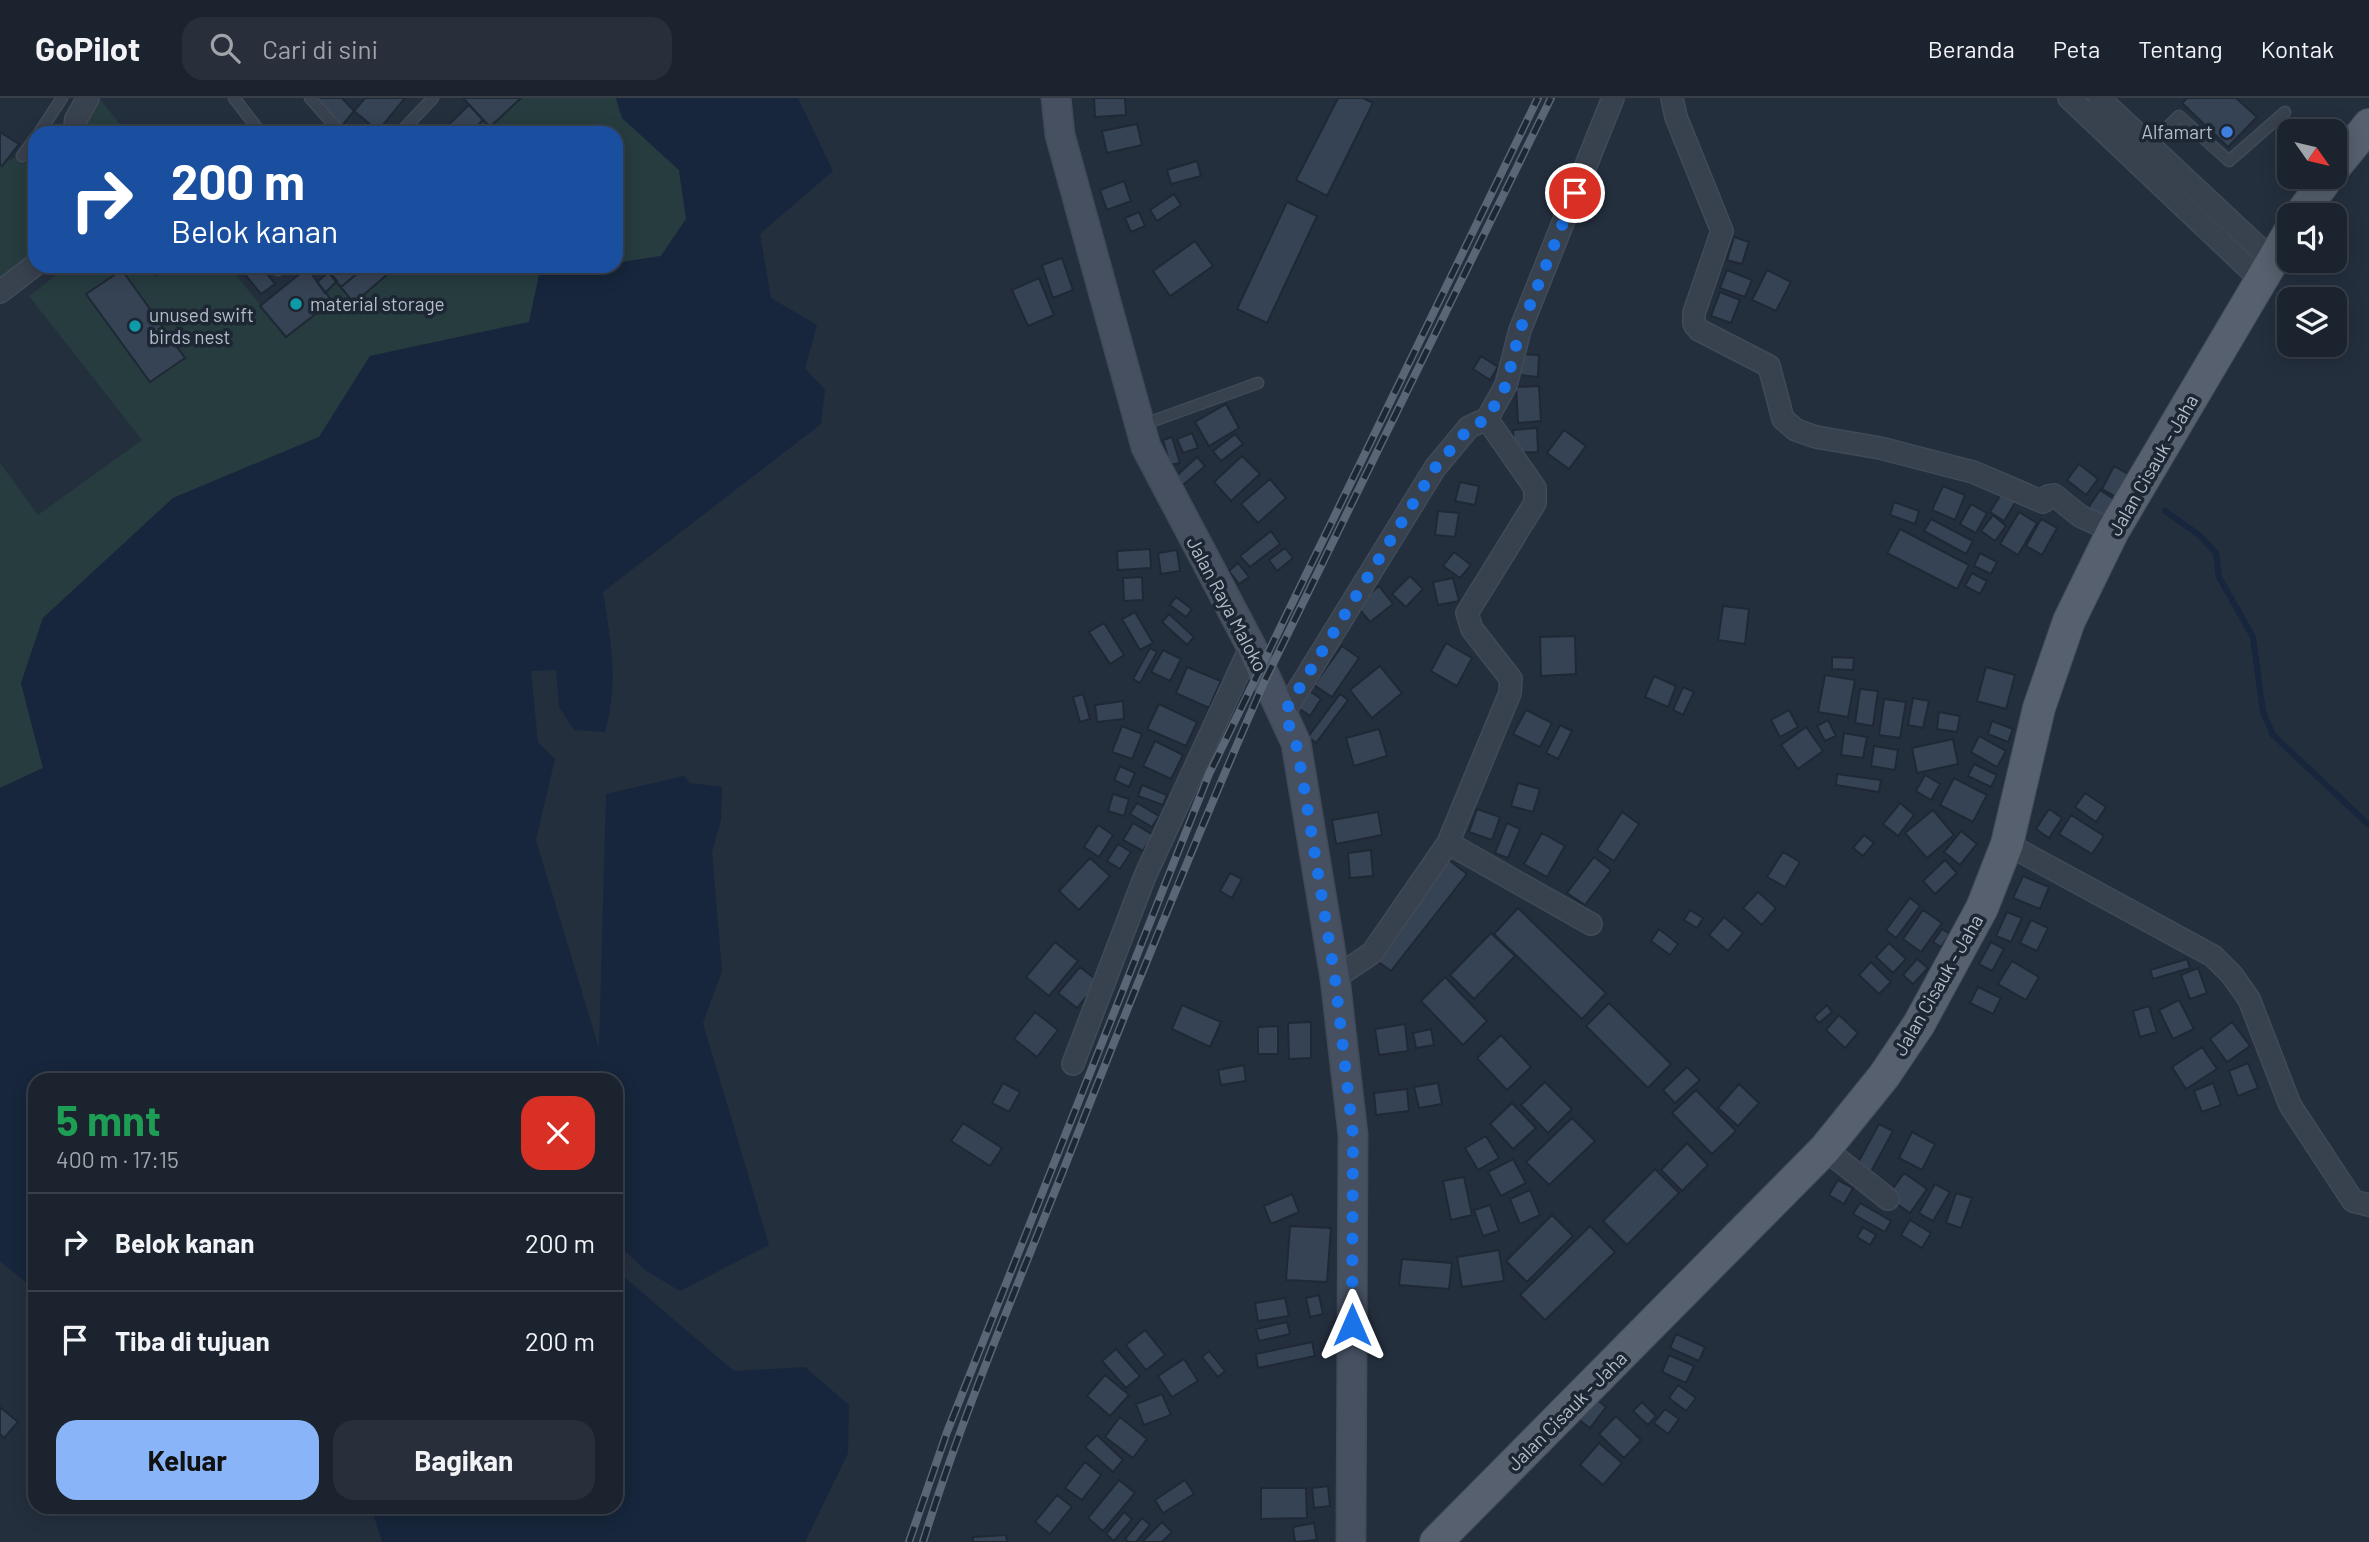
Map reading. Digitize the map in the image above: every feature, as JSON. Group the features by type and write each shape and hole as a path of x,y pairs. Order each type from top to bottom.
{"main road":[{"path":"2347,152 2369,125"},
{"name":"Jalan Cisauk - Jaha","path":"1436,1542 1825,1149 1884,1076 1919,1024 1982,908 2007,844 2048,683 2069,621 2113,531 2277,252"}],"street":[{"path":"75,126 88,98"},
{"name":"Jalan Raya Maloko","path":"1056,98 1060,135 1138,426 1160,478 1251,646 1296,743 1335,978 1353,1135 1351,1542"},
{"path":"1284,713 1435,468 1469,428 1487,419 1506,385 1520,330 1613,98"},
{"path":"1672,98 1722,230 1694,313 1694,324 1699,330 1769,366 1783,419 1788,425 1816,437 1880,448 1973,472 2043,502 2048,496 2054,495 2080,516 2113,531"},
{"path":"2069,98 2266,269"},
{"path":"2099,98 2149,145 2266,269"},
{"path":"0,292 28,270"},
{"path":"1335,978 1372,953 1448,843 1510,693 1511,679 1472,629 1467,613 1535,503 1535,488 1487,419"},
{"path":"1073,1064 1146,876 1251,646"},
{"path":"1448,843 1591,924"},
{"path":"2007,844 2213,956 2249,999 2290,1105 2353,1201 2369,1205"},
{"path":"1825,1149 1888,1199"}],"lane":[{"path":"44,126 62,98"},
{"path":"234,98 256,126"},
{"path":"310,98 335,126"},
{"path":"407,126 433,98"},
{"path":"2149,145 2179,116 2229,161 2284,113"},
{"path":"22,156 28,148"},
{"path":"1138,426 1258,383"}],"green space":[{"path":"96,98 99,98 121,126 83,126"},
{"path":"521,98 616,98 622,118 679,170 686,219 661,256 623,262 623,126 491,126"},
{"path":"483,120 489,126 477,126"},
{"path":"28,151 28,261 0,282 0,165"},
{"path":"59,273 235,273 286,337 332,302 325,293 337,281 354,302 389,273 551,273 539,275 529,322 370,356 319,437 173,498 43,618 21,683 43,768 0,788 0,463 38,515 142,440 29,296"}],"water":[{"path":"616,98 798,98 833,171 760,234 771,298 817,325 805,368 825,390 821,424 603,592 613,679 605,732 574,730 559,707 556,670 531,671 538,742 555,759 536,840 599,1048 606,794 684,776 690,783 722,787 721,820 712,852 722,971 703,1023 769,1245 680,1291 645,1270 623,1249 623,1073 28,1073 28,1284 0,1261 0,788 43,768 21,683 43,618 173,498 319,437 370,356 529,322 539,275 623,273 623,262 661,256 686,219 679,170 622,118"},
{"path":"623,1276 734,1371 805,1367 849,1405 848,1453 805,1542 382,1542 373,1514 623,1514"}],"building":[{"path":"315,98 342,98 354,111 340,126"},
{"path":"365,98 405,98 382,126 372,126 354,111"},
{"path":"463,98 521,98 491,126"},
{"path":"1094,98 1125,98 1126,115 1095,117"},
{"path":"1338,98 1363,98 1373,103 1327,196 1296,180"},
{"name":"Alfamart","path":"2187,98 2236,98 2257,117 2228,147 2182,103"},
{"path":"469,105 483,120 477,126 447,126"},
{"path":"1137,124 1142,145 1107,153 1102,131"},
{"path":"0,132 19,144 2,166 0,165"},
{"path":"1197,161 1201,176 1171,184 1167,170"},
{"path":"1124,181 1131,201 1107,210 1100,190"},
{"path":"1174,194 1181,205 1157,221 1150,210"},
{"path":"1287,202 1317,216 1267,323 1237,309"},
{"path":"1139,212 1145,226 1131,232 1125,218"},
{"path":"1734,237 1749,242 1742,264 1727,260"},
{"path":"1195,241 1213,266 1170,296 1153,271"},
{"path":"1062,258 1073,290 1053,298 1042,265"},
{"path":"1727,270 1752,280 1745,297 1720,288"},
{"path":"1767,270 1791,282 1776,311 1752,300"},
{"name":"unused swift birds nest","path":"118,273 124,273 185,358 150,382 86,294"},
{"path":"244,273 266,273 275,284 261,294"},
{"name":"material storage","path":"301,273 311,273 332,301 286,337 260,306"},
{"path":"328,273 337,281 325,293 317,282"},
{"path":"329,273 358,273 341,287"},
{"path":"329,273 389,273 354,303"},
{"path":"1039,278 1054,315 1028,326 1012,290"},
{"path":"1720,292 1740,300 1731,323 1711,316"},
{"path":"1521,354 1539,355 1538,377 1520,375"},
{"path":"1481,356 1498,367 1490,380 1473,369"},
{"path":"1539,386 1541,421 1518,423 1516,387"},
{"path":"1226,404 1239,428 1209,446 1195,422"},
{"path":"1537,428 1538,452 1514,453 1513,430"},
{"path":"1564,430 1586,446 1569,469 1547,453"},
{"path":"1192,433 1198,448 1183,453 1177,439"},
{"path":"1235,434 1243,444 1221,461 1213,451"},
{"path":"1172,437 1180,463 1170,465 1163,440"},
{"path":"1242,456 1260,474 1231,501 1214,482"},
{"path":"1197,457 1205,466 1182,486 1174,478"},
{"path":"2079,464 2098,479 2086,495 2067,480"},
{"path":"2114,466 2130,475 2118,498 2102,489"},
{"path":"1270,479 1286,498 1258,523 1241,504"},
{"path":"1460,482 1479,486 1475,505 1455,501"},
{"path":"1943,486 1965,495 1955,520 1932,510"},
{"path":"2006,486 2020,495 2004,521 1990,512"},
{"path":"2100,490 2115,500 2099,524 2084,514"},
{"path":"1894,502 1919,511 1915,524 1890,515"},
{"path":"1971,504 1987,513 1976,533 1960,524"},
{"path":"1438,511 1459,513 1455,537 1435,535"},
{"path":"2019,512 2037,523 2018,555 2000,544"},
{"path":"1993,515 2006,526 1995,541 1981,531"},
{"path":"1931,519 1973,541 1966,554 1924,531"},
{"path":"2041,519 2057,528 2042,555 2026,546"},
{"path":"1900,529 1969,565 1957,589 1887,553"},
{"path":"1271,531 1280,544 1250,567 1240,556"},
{"path":"1285,548 1293,558 1277,571 1269,560"},
{"path":"1150,549 1151,568 1118,570 1117,551"},
{"path":"1177,550 1180,571 1161,574 1158,553"},
{"path":"1454,552 1471,565 1460,578 1443,566"},
{"path":"1980,553 1997,562 1991,574 1974,566"},
{"path":"1238,563 1249,577 1239,584 1229,571"},
{"path":"1972,573 1987,581 1980,594 1965,586"},
{"path":"1410,576 1423,589 1406,607 1392,594"},
{"path":"1142,577 1143,600 1124,601 1123,578"},
{"path":"1453,578 1459,601 1438,605 1433,582"},
{"path":"1379,586 1393,604 1370,622 1356,605"},
{"path":"1176,597 1192,609 1186,617 1170,605"},
{"path":"1723,606 1749,609 1745,644 1718,640"},
{"path":"1135,612 1153,643 1140,650 1122,619"},
{"path":"1169,614 1194,637 1187,645 1162,622"},
{"path":"1104,623 1124,655 1110,664 1089,632"},
{"path":"1575,636 1576,674 1541,676 1540,637"},
{"path":"1446,643 1472,658 1457,686 1431,671"},
{"path":"1342,646 1359,658 1332,697 1314,685"},
{"path":"1150,648 1157,652 1140,683 1133,679"},
{"path":"1163,650 1181,659 1170,681 1151,672"},
{"path":"1832,657 1854,658 1853,670 1832,669"},
{"path":"1380,666 1402,693 1372,718 1350,690"},
{"path":"1187,667 1221,681 1209,708 1176,693"},
{"path":"1986,667 2015,675 2006,709 1977,701"},
{"path":"1825,675 1855,680 1848,717 1818,712"},
{"path":"1654,676 1676,686 1668,707 1645,697"},
{"path":"1683,687 1694,692 1683,715 1673,710"},
{"path":"1860,689 1878,691 1873,726 1855,723"},
{"path":"1308,690 1321,699 1310,716 1297,707"},
{"path":"1083,694 1090,719 1080,722 1073,697"},
{"path":"1340,694 1348,700 1316,743 1308,737"},
{"path":"1913,698 1929,701 1923,728 1908,725"},
{"path":"1884,699 1906,702 1900,738 1879,735"},
{"path":"1123,701 1124,719 1097,722 1095,705"},
{"path":"1159,704 1197,722 1186,746 1147,729"},
{"path":"1526,710 1552,723 1540,747 1513,734"},
{"path":"1789,710 1798,727 1780,737 1771,720"},
{"path":"1939,712 1960,716 1957,732 1937,729"},
{"path":"1828,720 1836,736 1825,741 1817,726"},
{"path":"1992,721 2013,729 2008,742 1988,734"},
{"path":"1560,725 1572,731 1558,759 1546,753"},
{"path":"1122,726 1142,734 1132,759 1112,752"},
{"path":"1806,727 1823,751 1798,769 1781,745"},
{"path":"1379,729 1387,756 1354,766 1346,738"},
{"path":"1844,733 1867,737 1863,758 1841,755"},
{"path":"1979,736 2006,751 1997,767 1971,752"},
{"path":"1953,739 1958,764 1917,773 1912,748"},
{"path":"1155,741 1183,755 1171,779 1143,766"},
{"path":"1874,746 1898,750 1895,770 1871,766"},
{"path":"1974,764 1997,775 1991,787 1968,776"},
{"path":"1120,766 1135,773 1129,787 1114,780"},
{"path":"1837,774 1881,780 1879,792 1836,785"},
{"path":"1925,775 1940,784 1931,800 1916,791"},
{"path":"1954,778 1987,795 1973,822 1940,805"},
{"path":"1518,783 1540,789 1533,812 1511,806"},
{"path":"1142,785 1167,795 1163,805 1138,796"},
{"path":"2085,793 2106,807 2096,822 2075,807"},
{"path":"1113,794 1129,799 1124,816 1108,811"},
{"path":"1137,803 1159,816 1152,827 1130,814"},
{"path":"1900,803 1914,815 1898,836 1883,824"},
{"path":"1477,809 1500,817 1492,840 1469,832"},
{"path":"2049,809 2062,818 2049,838 2036,829"},
{"path":"1933,810 1954,835 1927,858 1905,833"},
{"path":"1378,812 1382,835 1336,844 1332,820"},
{"path":"1622,812 1639,824 1614,861 1597,850"},
{"path":"2071,815 2104,836 2092,854 2059,834"},
{"path":"1133,823 1153,835 1143,851 1123,840"},
{"path":"1507,823 1520,829 1508,858 1495,853"},
{"path":"1098,825 1113,835 1099,857 1084,847"},
{"path":"1961,831 1977,844 1960,865 1944,852"},
{"path":"1542,833 1565,846 1547,877 1524,864"},
{"path":"1864,835 1874,843 1863,856 1853,848"},
{"path":"1118,844 1131,852 1120,869 1107,861"},
{"path":"1371,850 1373,876 1350,878 1348,853"},
{"path":"1783,852 1800,862 1785,887 1767,877"},
{"path":"1594,857 1611,870 1585,905 1567,893"},
{"path":"1090,858 1110,876 1079,910 1059,891"},
{"path":"1449,860 1467,874 1391,971 1373,958"},
{"path":"1945,860 1957,873 1935,894 1923,881"},
{"path":"1230,873 1242,879 1232,898 1220,891"},
{"path":"2023,876 2049,887 2040,909 2013,898"},
{"path":"1758,892 1776,908 1762,925 1743,908"},
{"path":"1910,898 1920,906 1896,938 1886,930"},
{"path":"1518,908 1606,993 1582,1019 1494,934"},
{"path":"1690,910 1703,918 1697,928 1684,920"},
{"path":"1923,910 1942,923 1921,952 1903,939"},
{"path":"2007,912 2022,918 2011,942 1996,936"},
{"path":"1724,917 1743,933 1728,951 1709,935"},
{"path":"2031,920 2048,928 2037,951 2020,943"},
{"path":"1659,929 1678,944 1670,955 1651,941"},
{"path":"1942,929 1950,934 1941,947 1933,942"},
{"path":"1491,933 1515,956 1474,999 1450,975"},
{"path":"1055,942 1078,961 1049,996 1026,977"},
{"path":"1991,942 2004,949 1992,971 1979,964"},
{"path":"1889,943 1906,959 1893,973 1876,957"},
{"path":"1917,959 1928,968 1913,984 1903,975"},
{"path":"2187,959 2190,968 2153,979 2150,970"},
{"path":"2012,961 2039,977 2026,1000 1998,984"},
{"path":"1871,962 1891,982 1879,994 1859,975"},
{"path":"1080,967 1099,982 1077,1008 1058,993"},
{"path":"2198,968 2207,993 2190,999 2181,975"},
{"path":"1445,977 1487,1021 1463,1045 1421,1001"},
{"path":"1978,987 2001,998 1993,1014 1970,1003"},
{"path":"2179,1000 2194,1029 2173,1039 2159,1010"},
{"path":"1609,1003 1671,1064 1648,1088 1586,1026"},
{"path":"1182,1005 1221,1022 1210,1047 1172,1029"},
{"path":"1827,1005 1832,1012 1819,1023 1814,1017"},
{"path":"2149,1006 2157,1032 2140,1037 2133,1011"},
{"path":"1035,1012 1058,1030 1037,1057 1014,1039"},
{"path":"1839,1015 1858,1033 1845,1048 1826,1030"},
{"path":"1311,1022 1311,1058 1289,1059 1288,1023"},
{"path":"2232,1022 2250,1046 2227,1062 2210,1039"},
{"path":"1405,1024 1408,1051 1379,1055 1375,1029"},
{"path":"1278,1026 1278,1054 1258,1054 1258,1027"},
{"path":"1431,1029 1434,1045 1416,1048 1413,1033"},
{"path":"1501,1035 1531,1067 1507,1090 1477,1058"},
{"path":"2202,1047 2217,1069 2186,1089 2172,1067"},
{"path":"2248,1063 2258,1088 2238,1096 2229,1071"},
{"path":"1244,1065 1246,1081 1221,1085 1218,1070"},
{"path":"1687,1067 1700,1080 1675,1103 1663,1090"},
{"path":"1545,1082 1572,1109 1548,1133 1521,1105"},
{"path":"1003,1083 1020,1092 1009,1112 992,1103"},
{"path":"1438,1083 1442,1104 1419,1108 1414,1087"},
{"path":"2213,1083 2221,1105 2202,1112 2194,1091"},
{"path":"1739,1084 1759,1103 1738,1126 1718,1108"},
{"path":"1407,1089 1409,1111 1376,1115 1374,1093"},
{"path":"1696,1090 1736,1131 1712,1154 1672,1113"},
{"path":"1512,1103 1536,1128 1513,1149 1490,1124"},
{"path":"1572,1118 1595,1141 1549,1185 1526,1162"},
{"path":"963,1123 1002,1148 990,1166 951,1141"},
{"path":"1879,1124 1893,1131 1868,1177 1854,1170"},
{"path":"1912,1132 1935,1144 1922,1170 1899,1158"},
{"path":"1486,1136 1499,1158 1478,1170 1465,1148"},
{"path":"1687,1143 1708,1165 1682,1191 1661,1170"},
{"path":"1513,1159 1526,1183 1501,1196 1488,1172"},
{"path":"1655,1169 1679,1193 1627,1245 1603,1221"},
{"path":"1904,1173 1927,1189 1910,1213 1887,1197"},
{"path":"1464,1177 1472,1215 1451,1220 1443,1181"},
{"path":"1838,1180 1853,1188 1844,1204 1829,1195"},
{"path":"1935,1184 1950,1192 1933,1221 1919,1213"},
{"path":"1530,1190 1540,1215 1520,1224 1510,1199"},
{"path":"1956,1193 1972,1198 1961,1228 1946,1223"},
{"path":"1292,1194 1299,1212 1271,1224 1264,1206"},
{"path":"1860,1203 1891,1221 1885,1232 1853,1214"},
{"path":"1490,1205 1499,1231 1483,1236 1474,1210"},
{"path":"1552,1215 1573,1236 1527,1282 1506,1261"},
{"path":"1910,1220 1931,1233 1922,1248 1901,1235"},
{"path":"1290,1226 1331,1228 1327,1282 1286,1280"},
{"path":"1590,1226 1615,1252 1545,1320 1520,1295"},
{"path":"1863,1227 1876,1235 1870,1245 1857,1237"},
{"path":"1499,1250 1504,1281 1462,1287 1457,1257"},
{"path":"1402,1259 1452,1263 1449,1289 1399,1285"},
{"path":"1319,1295 1323,1314 1310,1317 1306,1298"},
{"path":"1285,1298 1289,1316 1258,1321 1255,1303"},
{"path":"1287,1322 1290,1334 1259,1341 1256,1329"},
{"path":"1145,1330 1165,1355 1146,1370 1126,1345"},
{"path":"1676,1334 1705,1347 1699,1361 1670,1348"},
{"path":"1312,1342 1315,1356 1258,1368 1256,1354"},
{"path":"1116,1349 1140,1376 1126,1388 1102,1361"},
{"path":"1209,1351 1225,1371 1218,1377 1202,1357"},
{"path":"1669,1355 1694,1366 1686,1383 1662,1372"},
{"path":"1184,1359 1198,1381 1172,1397 1158,1376"},
{"path":"1105,1375 1129,1395 1110,1416 1087,1396"},
{"path":"1678,1385 1696,1398 1686,1411 1669,1398"},
{"path":"1162,1394 1171,1415 1144,1425 1136,1404"},
{"path":"1595,1398 1606,1407 1590,1428 1578,1419"},
{"path":"1642,1402 1656,1416 1648,1425 1633,1411"},
{"path":"0,1407 18,1422 4,1438 0,1434"},
{"path":"1665,1409 1679,1419 1668,1434 1654,1423"},
{"path":"1616,1416 1641,1440 1624,1458 1599,1434"},
{"path":"1120,1417 1147,1439 1133,1458 1105,1437"},
{"path":"1097,1435 1123,1460 1113,1472 1085,1447"},
{"path":"1599,1443 1622,1463 1603,1485 1580,1465"},
{"path":"1085,1462 1101,1475 1082,1500 1065,1488"},
{"path":"1119,1480 1135,1493 1103,1531 1088,1518"},
{"path":"1185,1480 1194,1494 1163,1513 1155,1500"},
{"path":"1328,1486 1330,1506 1314,1508 1312,1488"},
{"path":"1261,1488 1306,1488 1307,1518 1261,1519"},
{"path":"1057,1495 1072,1507 1050,1534 1035,1522"},
{"path":"1124,1512 1132,1519 1114,1541 1106,1534"},
{"path":"1142,1518 1150,1525 1136,1542 1129,1542 1125,1539"},
{"path":"1162,1522 1172,1532 1162,1542 1142,1542"},
{"path":"1314,1523 1317,1540 1295,1542 1293,1527"},
{"path":"1006,1535 1007,1542 973,1542 973,1537"}],"waterway":[{"path":"2165,511 2199,535 2216,553 2219,577 2253,637 2263,712 2273,735 2369,825"}],"railway":[{"path":"909,1542 947,1432 1209,774 1538,98"},
{"path":"923,1542 989,1355 1239,739 1266,678 1551,98"}],"place":[{"name":"Alfamart","path":"2227,132"},
{"name":"material storage","path":"296,304"},
{"name":"unused swift birds nest","path":"135,326"}],"route":[{"path":"1352,1325 1353,1135 1335,978 1303,781 1296,743 1284,713 1435,468 1469,428 1487,419 1506,385 1520,330 1575,193"}]}
